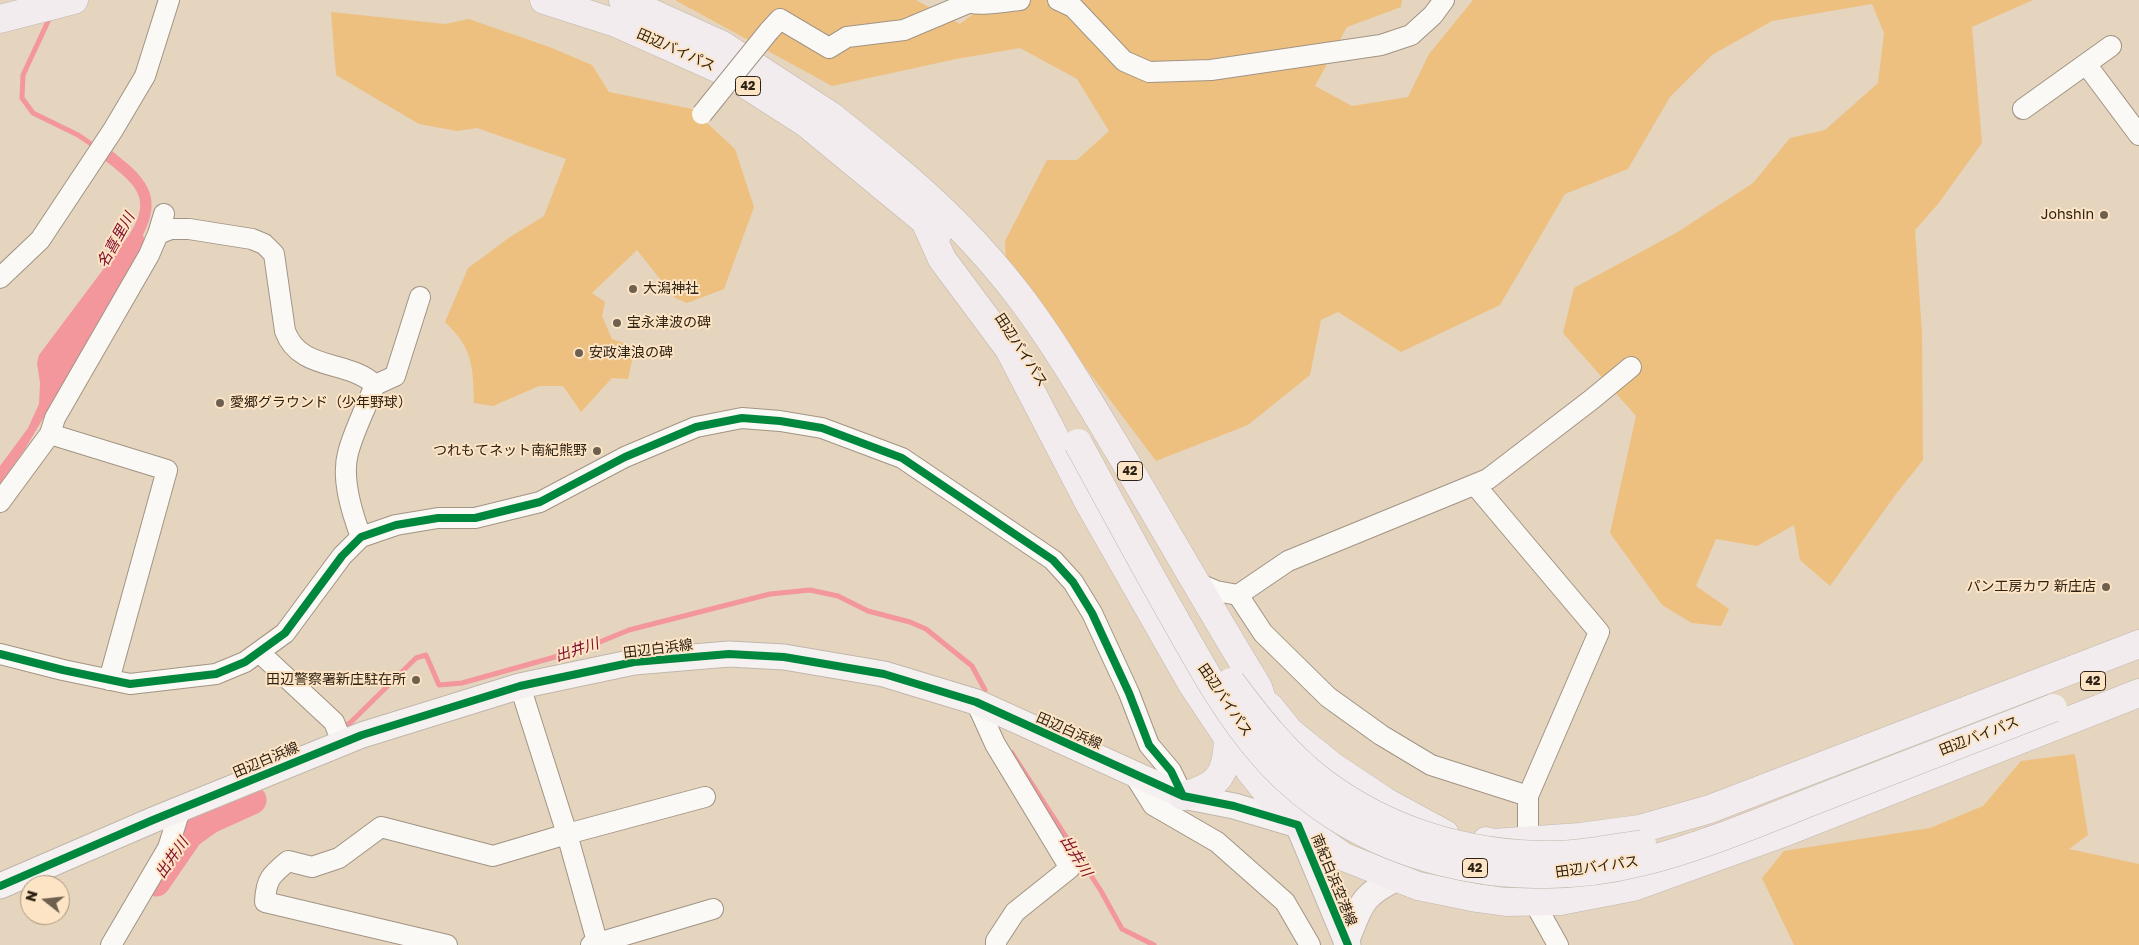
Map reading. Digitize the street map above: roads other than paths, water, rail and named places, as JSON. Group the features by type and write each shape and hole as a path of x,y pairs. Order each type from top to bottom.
{"highway":[{"path":"0,19 74,0"},
{"name":"田辺バイパス","path":"544,0 616,23 728,72 806,123 925,220 974,280 1084,440"},
{"name":"田辺バイパス","path":"623,0 722,45 831,116 888,162 927,203 1004,300 1084,440 1212,685 1239,725 1266,759 1297,788 1327,811 1359,830 1389,844 1457,866 1503,872 1558,874 1604,869 1640,862 1701,844 2050,704 2139,664"},
{"name":"42","path":"888,162 935,202 974,243 1019,296 1082,390 1197,584 1261,697 1270,719 1298,825"},
{"name":"42","path":"925,220 942,259 1009,349 1136,587 1192,684 1250,771 1274,801 1298,825 1344,857 1397,878 1418,886 1506,902 1560,901 1633,887 1788,831 2139,693"},
{"name":"42","path":"1298,825 1361,826 1494,843 1580,837 1640,829 1710,809 2139,644"},
{"name":"田辺バイパス","path":"2050,704 2139,675"},
{"name":"42","path":"1261,697 1290,732 1332,766 1386,802 1450,836"},
{"path":"1183,796 1204,790 1216,780 1224,769 1228,737"}],"main road":[{"name":"田辺白浜線","path":"0,886 180,810 338,732 520,686 634,662 729,654 784,657 884,674 976,702 1183,796 1234,806 1298,825"},
{"name":"南紀白浜空港線","path":"1298,825 1347,943"},
{"path":"1347,943 1364,899 1376,888 1397,878"}],"street":[{"path":"0,278 40,240 110,136 145,76 169,0"},
{"path":"702,114 769,30 780,19 829,48 847,37 904,30 966,1 986,4 1020,0"},
{"path":"1058,0 1073,7 1124,60 1149,72 1157,72 1211,70 1381,45 1411,35 1433,15 1444,0"},
{"path":"2023,109 2111,46"},
{"path":"2086,64 2138,133"},
{"path":"0,502 50,434 55,418 158,234 164,214"},
{"path":"158,234 171,229 188,229 252,239 264,244 274,254 285,331 289,342 306,357 358,373 375,384"},
{"path":"361,537 349,498 346,475 347,455 375,384 395,376 420,297"},
{"path":"1197,584 1216,591 1238,595 1288,561 1475,485 1495,473 1631,367"},
{"path":"0,654 130,684 216,674 245,662 285,633 342,556 361,537 396,525 438,518 475,518 540,502 625,457 696,427 742,418 780,421 822,428 902,458 1053,560 1073,582 1092,613 1129,693 1149,745 1171,771 1183,796"},
{"path":"50,434 167,470 109,680"},
{"path":"1475,485 1600,632 1528,796 1529,887 1534,902 1558,945"},
{"path":"1238,595 1263,633 1328,697 1381,736 1431,765 1528,796"},
{"path":"259,652 338,732"},
{"path":"520,686 567,834 595,944 713,909"},
{"path":"976,702 996,744 1070,868 1015,912 996,941 996,945"},
{"path":"1133,773 1152,805 1217,842 1285,902 1310,945"},
{"path":"447,945 406,940 265,902 266,886 272,874 288,861 312,867 339,858 381,827 493,856 705,797"},
{"path":"111,945 168,848 180,810"}],"waterway":[{"name":"名喜里川","path":"51,15 23,75 22,98 33,113 78,135 97,148"},
{"name":"出井川","path":"342,727 350,723 416,658 426,655 439,685 462,683 580,650 629,630 770,594 810,590 838,596 868,611 910,622 926,629 972,666 985,690"},
{"name":"出井川","path":"1012,753 1101,891 1122,929 1154,945"},
{"name":"出井川","path":"247,768 268,760"},
{"name":"出井川","path":"156,882 189,834 210,819 252,800"}],"place":[{"name":"Johshin","path":"2104,215"},
{"name":"大潟神社","path":"633,289"},
{"name":"宝永津波の碑","path":"617,323"},
{"name":"安政津浪の碑","path":"579,353"},
{"name":"愛郷グラウンド（少年野球）","path":"220,403"},
{"name":"つれもてネット南紀熊野","path":"597,451"},
{"name":"パン工房カワ 新庄店","path":"2106,587"},
{"name":"田辺警察署新庄駐在所","path":"416,680"}]}
